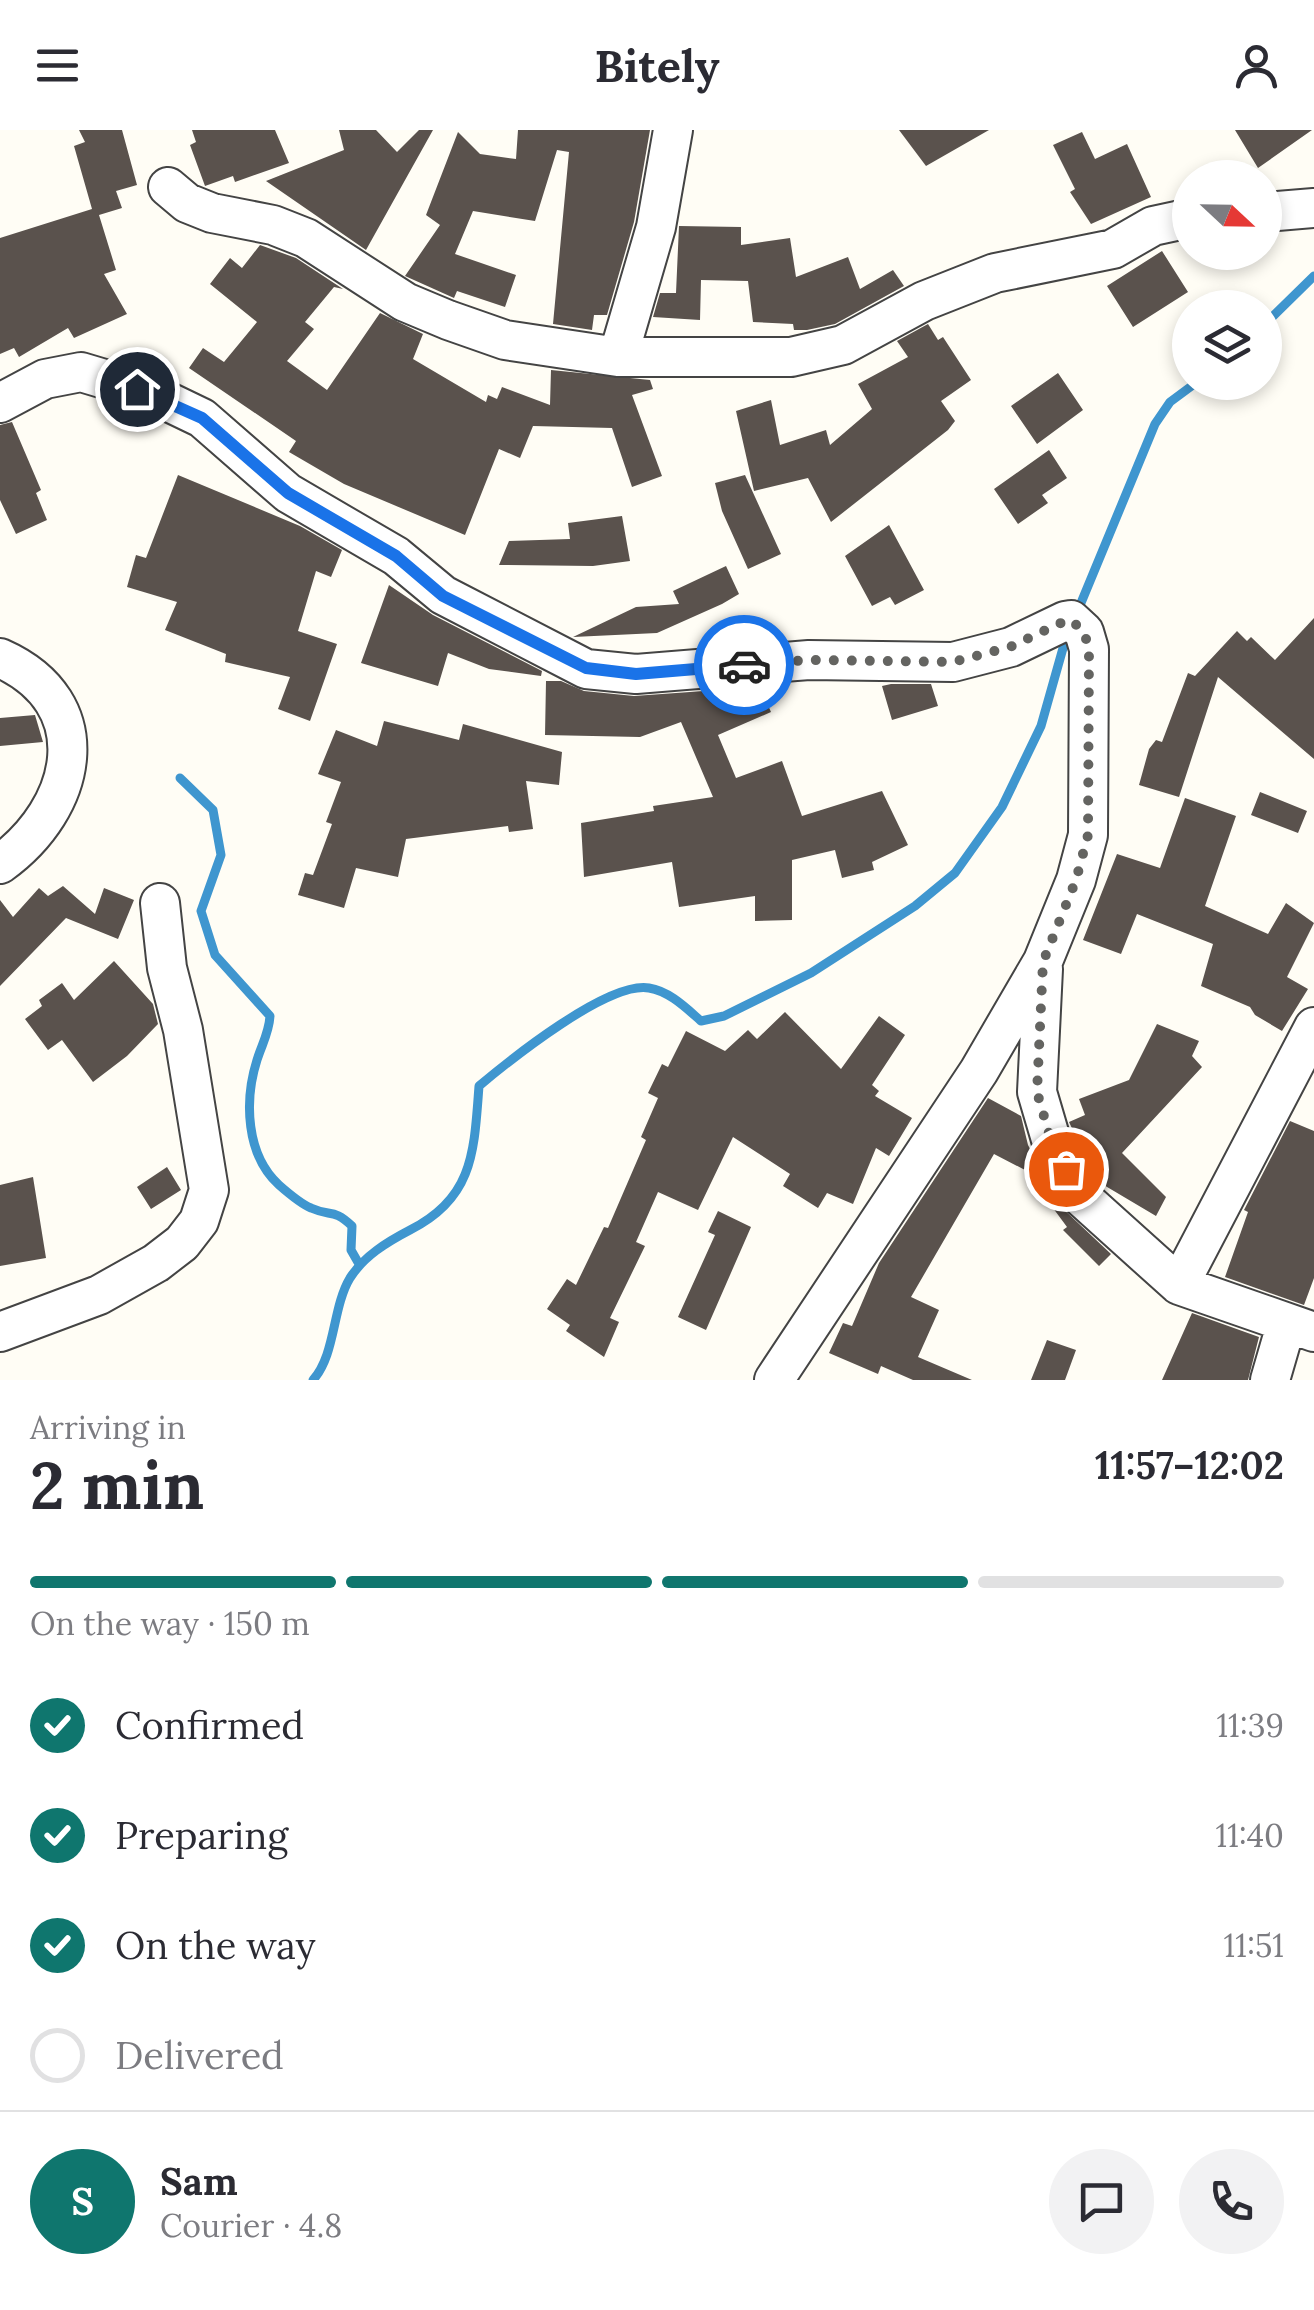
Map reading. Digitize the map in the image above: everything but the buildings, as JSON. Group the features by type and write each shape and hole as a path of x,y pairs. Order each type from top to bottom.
{"street":[{"path":"618,357 656,227 673,130"},
{"path":"168,187 187,203 212,213 273,225 306,238 405,302 448,320 504,340 618,357 790,357 844,344 924,301 995,273 1113,249 1152,226 1172,222"},
{"path":"1282,211 1314,208"},
{"path":"0,403 44,379 82,372 148,392 202,418 288,493 373,542 443,596 586,668 636,674 809,660 953,662 998,652 1071,620 1084,632 1089,649 1088,835 1076,880 1043,962 980,1071 774,1380"},
{"path":"0,658 52,696 66,723 70,748 58,797 24,846 0,864"},
{"path":"0,1332 113,1288 182,1243 199,1221 209,1190 184,1030 168,968 160,903"},
{"path":"1043,962 1037,1092 1052,1144 1079,1195 1180,1285 1300,1328 1270,1380"},
{"path":"1180,1285 1314,1028"},
{"path":"980,1071 1037,1092"}],"waterway":[{"path":"1282,307 1314,276"},
{"path":"1076,615 1155,424 1173,400"},
{"path":"313,1380 326,1357 344,1290 356,1270 369,1256 431,1217 459,1188 472,1152 479,1086 560,1025 610,997 631,989 649,988 670,996 701,1021 724,1016 811,973 915,906 955,873 1002,807 1041,726 1067,634"},
{"path":"180,778 213,810 221,855 201,911 215,955 270,1016 250,1093 254,1143 268,1173 279,1185 307,1206 340,1217 352,1226 351,1250 359,1264"}],"way so far":[{"path":"744,665 809,660 869,664 953,662 1010,647 1065,621 1071,620 1084,632 1089,649 1088,835 1076,880 1043,962 1037,1092 1052,1144 1066,1169"}],"route":[{"path":"137,389 202,418 288,493 396,556 443,596 586,668 636,674 744,665"}]}
